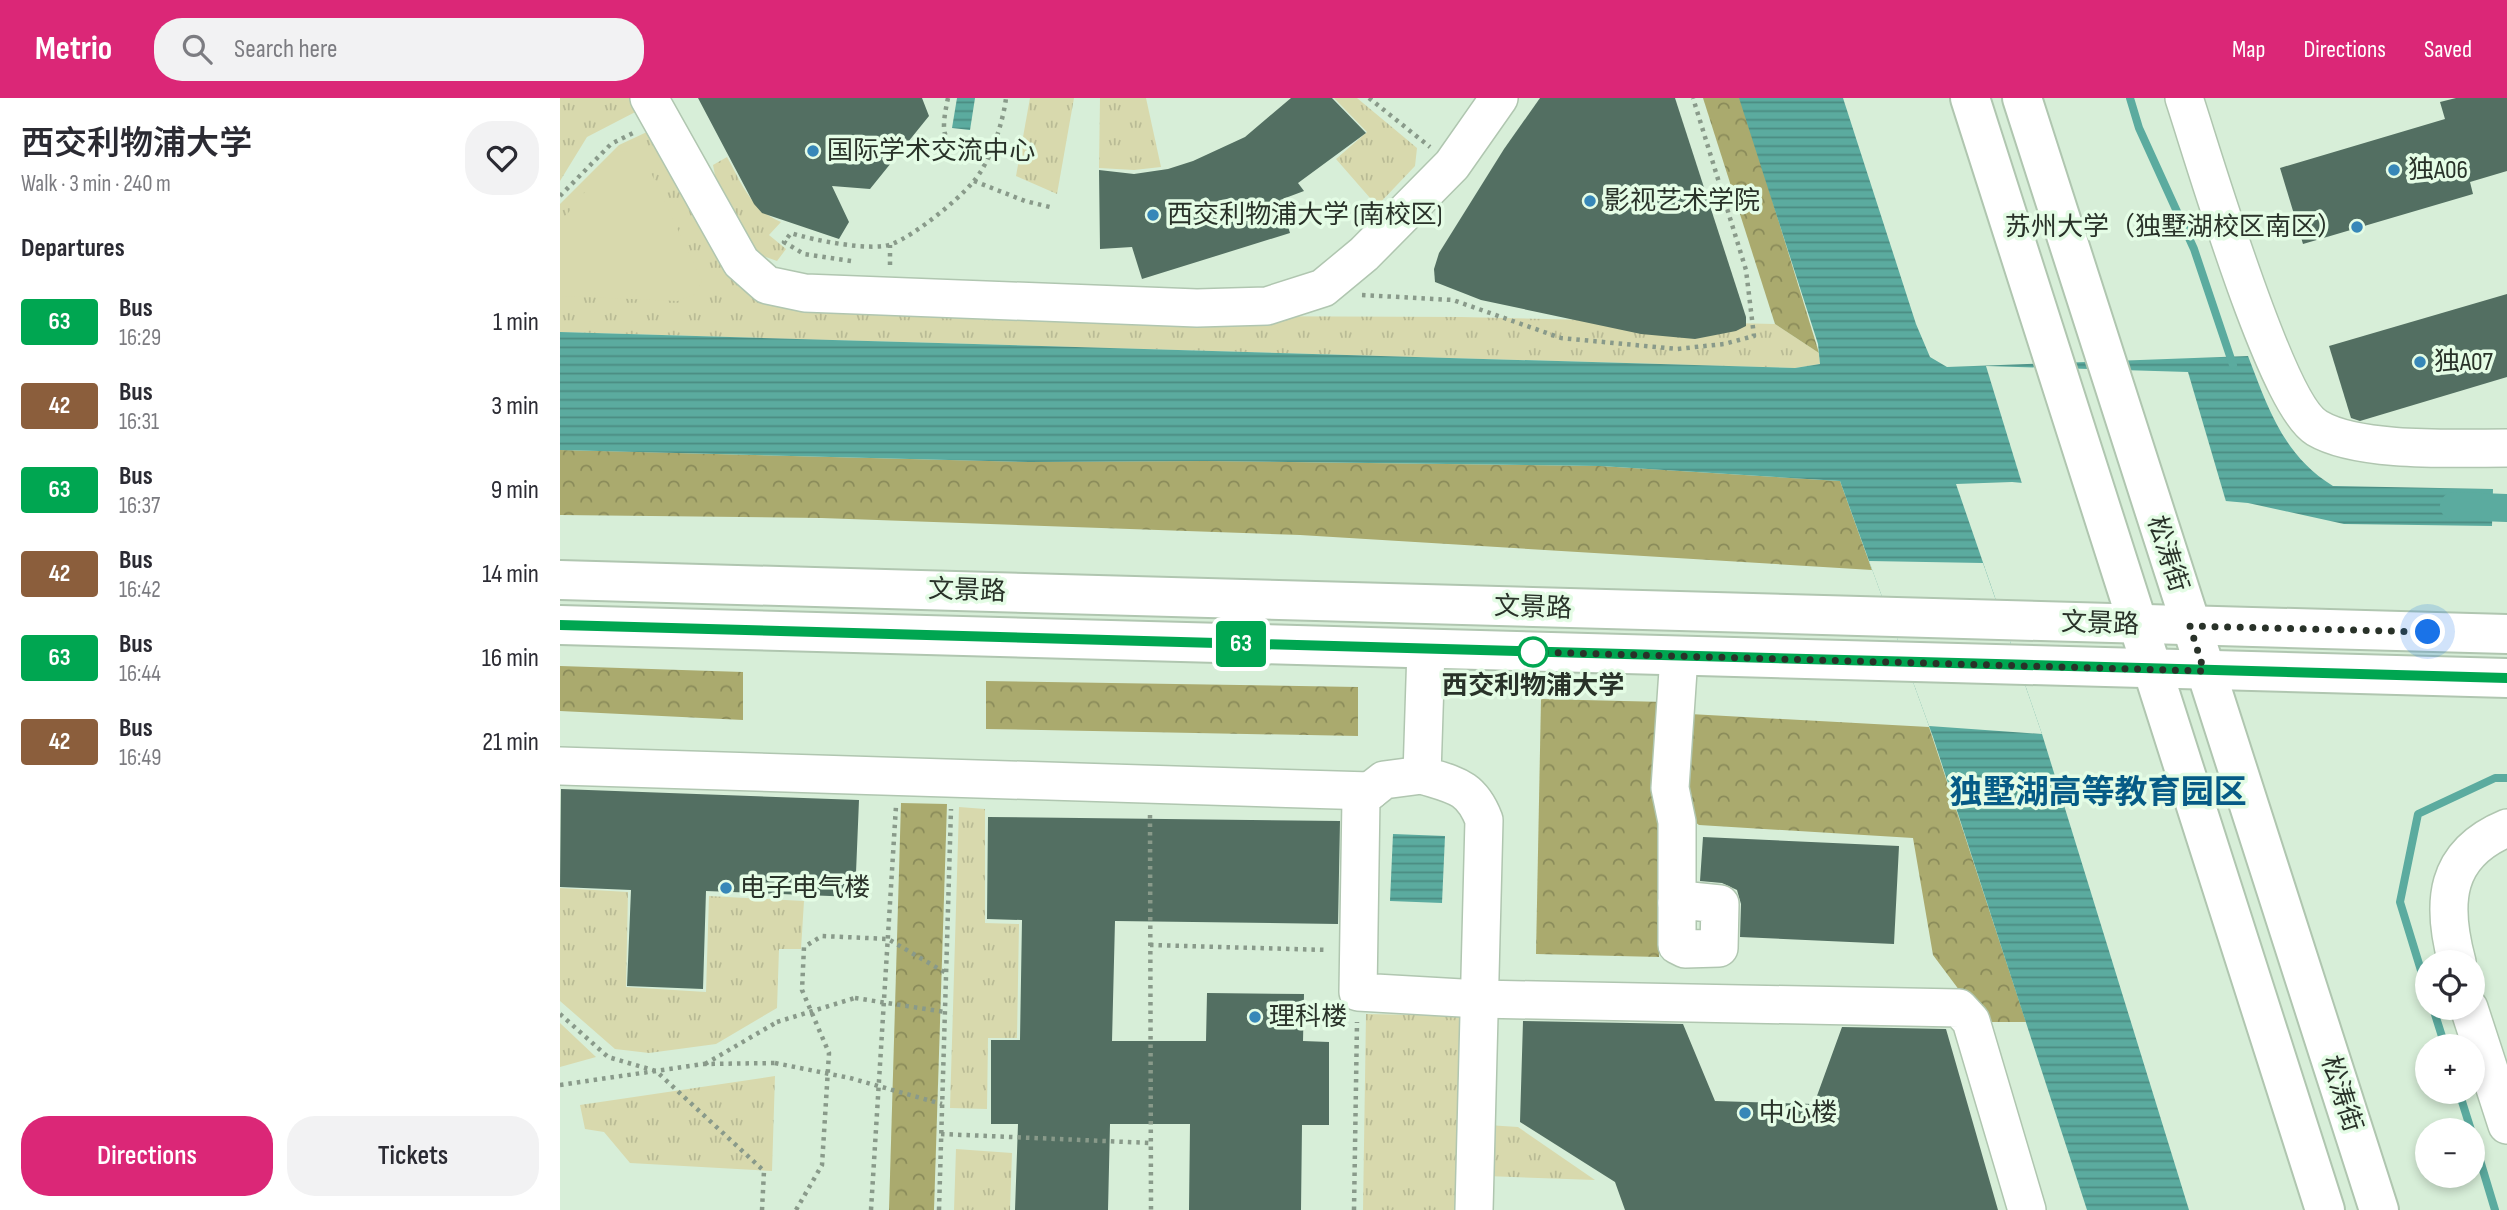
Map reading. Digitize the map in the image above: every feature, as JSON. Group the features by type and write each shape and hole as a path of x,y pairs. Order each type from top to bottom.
{"main road":[{"name":"松涛街","path":"1970,98 2325,1210"},
{"name":"松涛街","path":"2022,98 2379,1210"},
{"name":"文景路","path":"560,580 2507,634"},
{"name":"文景路","path":"560,625 2507,678"}],"lane":[{"path":"655,108 741,262 767,285 805,293 1197,308 1267,306 1323,288 1364,254 1452,165 1499,98"},
{"path":"2184,98 2249,296 2295,401 2315,427 2344,439 2421,447 2507,448"},
{"path":"1422,775 1426,649"},
{"path":"1677,903 1677,822 1670,788 1679,656"},
{"path":"560,766 1370,790"},
{"path":"1474,1210 1479,999 1484,820 1476,799 1453,785 1422,775 1384,780 1361,798 1357,992 1479,999 1959,1008 1971,1021 2027,1210"},
{"path":"2453,950 2447,927 2451,889 2462,859 2488,835 2507,828"},
{"path":"2473,1020 2507,1125"}],"path":[{"path":"948,98 942,127 945,137 954,145 988,153"},
{"path":"847,295 856,262 804,254 784,242 791,233 821,242 890,245 928,221 974,181 1003,122 1006,98"},
{"path":"1369,98 1452,165"},
{"path":"1360,295 1453,300 1561,338 1677,349 1724,344 1754,336 1746,270 1693,98"},
{"path":"560,196 611,144 655,108"},
{"path":"974,181 1025,201 1054,208"},
{"path":"890,245 890,267"},
{"path":"872,1210 898,776"},
{"path":"939,1210 952,778"},
{"path":"1150,784 1151,1210"},
{"path":"796,1210 822,1165 829,1053 802,990 804,947 821,936 888,939 946,973"},
{"path":"1150,945 1357,951"},
{"path":"1354,1210 1357,992"},
{"path":"703,1065 777,1022 855,998 945,1012"},
{"path":"560,1014 608,1057 656,1071 764,1171 762,1210"},
{"path":"560,1084 703,1065 775,1063 878,1083 942,1104"},
{"path":"941,1135 1151,1143"}],"green space":[{"path":"560,98 638,98 643,108 587,137 560,181"},
{"path":"1030,98 1074,98 1057,194 1016,176"},
{"path":"1100,98 1146,98 1161,167 1134,170 1099,168"},
{"path":"1334,98 1357,98 1417,148 1415,166 1377,206 1336,159 1367,132"},
{"path":"1703,98 1741,98 1819,353 1775,324"},
{"path":"649,131 736,270 1165,316 1462,317 1775,324 1819,353 1820,364 1795,368 560,332 560,204 619,145"},
{"path":"618,151 629,152 645,160 702,281 696,294 678,301 560,296 560,223"},
{"path":"727,157 755,203 762,211 781,222 769,235 786,249 777,261 763,256 755,249 717,186 713,165"},
{"path":"560,450 1029,462 1205,461 1600,466 1840,481 1872,570 1300,535 821,518 560,515"},
{"path":"560,666 743,672 743,720 560,711"},
{"path":"986,681 1358,687 1358,736 986,729"},
{"path":"1541,699 1665,702 1659,957 1536,954"},
{"path":"1690,714 1929,727 2026,1022 1983,1022 1933,955 1913,838 1699,825 1686,815"},
{"path":"901,803 947,804 934,1210 889,1210"},
{"path":"959,807 985,809 985,923 1019,924 1017,1038 988,1038 987,1109 950,1108"},
{"path":"560,888 628,892 626,987 706,992 709,896 804,901 801,949 779,949 777,1008 716,1044 649,1053 615,1049 560,1001"},
{"path":"1366,1014 1466,1016 1458,1210 1363,1210"},
{"path":"560,1023 596,1057 560,1067"},
{"path":"775,1076 772,1171 630,1163 604,1132 585,1129 580,1105"},
{"path":"1487,1125 1518,1127 1595,1180 1486,1176"},
{"path":"956,1149 1012,1153 1010,1210 954,1210"}],"water":[{"path":"957,98 975,98 970,130 952,128"},
{"path":"1739,98 1843,98 1916,324 1930,357 1947,367 2248,356 2270,412 2289,445 2316,474 2333,486 2493,489 2492,526 2344,524 2248,503 2012,482 1956,484 2042,734 2189,1210 2087,1210 1933,737 1840,481 1600,466 1205,461 1029,462 560,450 560,332 1795,368 1820,364 1818,344"},
{"path":"1393,834 1445,836 1442,903 1390,901"}],"pier":[{"path":"1986,366 2188,372 2227,505 2023,487"},
{"path":"1869,561 1983,563 2042,734 1929,726"}],"building":[{"name":"国际学术交流中心","path":"698,98 922,98 929,116 870,189 832,186 849,222 839,239 762,213 754,204"},
{"path":"1291,98 1332,98 1366,133 1298,183 1304,191 1280,200 1290,233 1142,279 1132,247 1100,249 1099,170 1134,174 1168,169 1193,161 1245,137"},
{"name":"影视艺术学院","path":"1540,98 1675,98 1746,317 1746,326 1736,331 1695,339 1641,334 1481,300 1435,282 1434,269 1439,253 1504,149"},
{"name":"独A06","path":"2456,98 2507,98 2507,171 2470,182 2473,194 2303,244 2280,168 2445,119 2440,102"},
{"name":"独A07","path":"2507,294 2507,377 2360,421 2351,418 2329,346"},
{"name":"电子电气楼","path":"561,789 859,800 855,897 706,891 703,989 627,986 631,890 560,887"},
{"name":"理科楼","path":"988,817 1340,821 1338,924 1115,921 1112,1041 1206,1041 1207,993 1304,994 1303,1041 1329,1042 1329,1125 1302,1125 1301,1210 1189,1210 1190,1124 1110,1124 1108,1210 1015,1210 1018,1124 991,1124 991,1040 1020,1040 1022,920 987,919"},
{"path":"1703,837 1899,846 1894,944 1740,937 1741,904 1737,890 1722,883 1700,881"},
{"name":"中心楼","path":"1523,1021 1683,1024 1715,1101 1814,1104 1842,1027 1946,1029 1998,1210 1625,1210 1615,1182 1520,1122"}],"waterway":[{"path":"2130,98 2139,128 2194,249 2233,365"},
{"path":"2454,506 2507,508"},
{"path":"2415,951 2400,902 2418,814 2495,778 2507,778"},
{"path":"2437,1020 2441,1034"},
{"path":"2463,1104 2467,1118"},
{"path":"2485,1177 2495,1210"}],"bus line":[{"name":"63","path":"560,625 2507,678"}],"place":[{"name":"国际学术交流中心","path":"813,151"},
{"name":"独A06","path":"2394,170"},
{"name":"影视艺术学院","path":"1590,201"},
{"name":"西交利物浦大学 (南校区)","path":"1153,215"},
{"name":"苏州大学（独墅湖校区南区）","path":"2357,227"},
{"name":"独A07","path":"2420,362"},
{"name":"西交利物浦大学","path":"1533,652"},
{"name":"电子电气楼","path":"726,888"},
{"name":"理科楼","path":"1255,1017"},
{"name":"中心楼","path":"1745,1113"}],"district":[{"name":"独墅湖高等教育园区","path":"2098,793"}],"route":[{"path":"1533,652 2204,671 2190,626 2428,632"}]}
